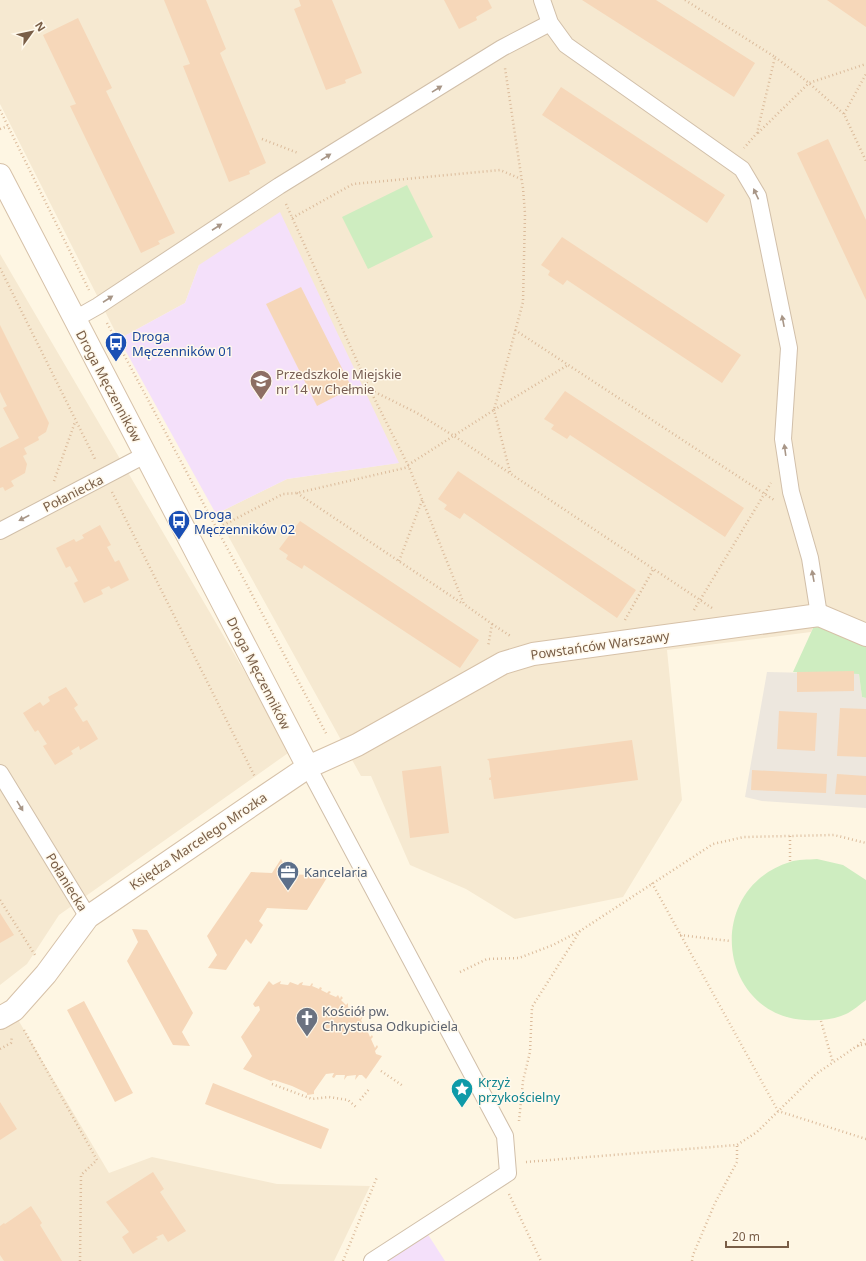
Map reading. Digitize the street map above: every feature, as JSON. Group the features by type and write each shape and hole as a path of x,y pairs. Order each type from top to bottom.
{"street":[{"path":"542,0 550,23 570,49 742,169 758,196 788,348 783,439 791,492 810,558 819,615"},
{"path":"75,319 98,306 279,186 502,48 550,23"},
{"name":"Droga Męczenników","path":"0,175 308,767 505,1136 506,1171"},
{"name":"Połaniecka","path":"0,531 145,454"},
{"name":"Powstańców Warszawy","path":"308,767 358,745 503,663 533,654 819,615 866,634"},
{"name":"Księdza Marcelego Mrozka","path":"88,917 308,767"},
{"name":"Połaniecka","path":"0,773 88,917 46,974 14,1010 0,1018"},
{"path":"372,1261 506,1171"}],"path":[{"path":"685,0 774,57 809,83 844,114 866,160"},
{"path":"757,134 774,57"},
{"path":"742,150 809,83 866,64"},
{"path":"504,65 525,214 522,302 494,410 510,473"},
{"path":"844,114 866,74"},
{"path":"0,110 98,306 216,529 328,736 333,737"},
{"path":"0,130 8,126"},
{"path":"262,139 305,155"},
{"path":"292,218 353,184 500,170 521,179"},
{"path":"279,186 370,390 409,466 464,604"},
{"path":"0,268 258,783"},
{"path":"515,330 660,424 764,494 693,612"},
{"path":"216,529 283,494 297,493 409,466 494,410 568,365"},
{"path":"370,390 417,413 454,436 715,610"},
{"path":"54,483 76,422"},
{"path":"297,493 464,604 515,640"},
{"path":"399,561 423,498"},
{"path":"624,621 654,568"},
{"path":"487,651 492,624"},
{"path":"460,972 487,959 519,958 553,945 580,931 713,844 744,837 834,835 866,843"},
{"path":"790,836 790,862"},
{"path":"652,883 778,1112 866,1139"},
{"path":"0,900 38,960"},
{"path":"505,1136 518,1125 523,1081 530,1052 532,1007 580,931"},
{"path":"680,934 730,941"},
{"path":"821,1021 833,1063"},
{"path":"21,1025 97,1160 81,1175 80,1261"},
{"path":"540,1261 506,1171 737,1145 757,1132 816,1074 858,1046 866,1037"},
{"path":"858,1046 866,1044"},
{"path":"381,1071 403,1086"},
{"path":"272,1084 312,1099 329,1097 348,1100 356,1107"},
{"path":"360,1100 370,1088"},
{"path":"692,1261 693,1255 715,1203 737,1162 737,1145"},
{"path":"344,1261 377,1177"}],"shaded area":[{"path":"0,0 866,0 866,635 819,615 811,632 667,650 682,800 623,897 515,919 466,889 410,865 371,776 361,776 216,514 287,479 398,463 199,265 185,303 119,339 0,104"},
{"name":"Przedszkole Miejskie nr 14 w Chełmie","path":"280,212 399,463 287,479 216,514 119,339 185,303 199,265"},
{"path":"0,254 291,751 59,915 27,964 0,985"},
{"path":"767,672 859,674 862,697 866,698 866,808 762,801 745,797"},
{"path":"17,1018 109,1173 152,1157 277,1184 370,1186 334,1261 0,1261 0,1028"},
{"path":"427,1233 445,1261 387,1261"}],"green space":[{"path":"407,185 433,237 368,269 342,217"},
{"path":"819,615 866,635 866,698 862,697 859,674 793,672"},
{"path":"817,859 843,865 866,880 866,1000 846,1014 836,1018 826,1020 805,1020 776,1013 754,997 739,975 732,949 734,923 743,897 762,876 793,861"}],"building":[{"path":"164,0 206,0 226,49 220,53 266,163 249,171 250,174 229,182 183,66 190,64"},
{"path":"299,0 332,0 362,73 345,80 346,83 326,90 294,9 301,6"},
{"path":"444,0 488,0 492,8 476,17 477,20 459,29"},
{"path":"582,0 656,0 755,63 734,97"},
{"path":"827,0 866,0 866,27"},
{"path":"78,18 112,88 106,91 175,233 158,241 160,244 141,253 70,106 76,104 43,35"},
{"path":"561,87 725,195 707,223 542,115"},
{"path":"828,139 866,220 866,300 797,153"},
{"path":"562,237 741,355 722,383 567,280 563,285 548,275 550,271 541,265"},
{"path":"301,287 352,388 317,406 266,304"},
{"path":"0,325 49,423 46,432 38,437 39,440 24,448 27,454 23,456 27,464 25,473 11,481 14,486 5,491 3,487 0,488 0,448 19,438 3,408 7,406 0,392"},
{"path":"565,391 744,508 725,537 570,435 567,439 551,429 554,425 544,419"},
{"path":"458,471 636,590 617,618 464,513 460,519 444,509 447,505 438,499"},
{"path":"300,521 479,640 460,668 304,565 302,569 286,559 288,555 279,549"},
{"path":"100,525 111,545 107,547 115,562 119,560 129,580 111,589 109,586 101,590 103,594 84,603 74,583 78,581 70,566 66,568 56,548 74,539 76,542 84,538 82,535"},
{"path":"854,671 854,691 797,692 797,672"},
{"path":"66,687 78,705 74,708 83,722 87,720 98,739 80,750 79,746 71,751 73,754 55,765 43,746 47,744 38,730 35,732 23,713 40,702 43,706 50,701 48,697"},
{"path":"840,708 866,709 866,757 837,756"},
{"path":"779,711 817,713 815,751 777,749"},
{"path":"632,740 638,780 494,799 491,780 489,780 491,777 489,761 487,759"},
{"path":"441,766 449,833 410,838 402,771"},
{"path":"752,770 827,774 826,793 751,790"},
{"path":"837,774 866,776 866,795 835,794"},
{"path":"281,859 289,874 328,876 307,910 267,908 259,921 263,925 251,944 246,939 226,970 208,968 217,955 207,936 251,872 272,873"},
{"path":"0,913 14,935 0,943"},
{"path":"132,929 147,930 193,1013 182,1032 190,1046 173,1045 127,961 138,942"},
{"name":"Kościół pw. Chrystusa Odkupiciela","path":"269,981 273,985 281,981 280,984 288,985 290,982 298,985 303,982 302,985 310,986 312,983 312,986 319,989 320,987 322,988 321,990 327,993 329,991 331,992 329,994 336,997 338,995 340,999 341,996 343,998 341,1000 346,1005 348,1003 348,1007 353,1012 355,1009 355,1013 360,1019 362,1016 363,1017 361,1020 365,1028 367,1025 367,1030 370,1037 372,1035 373,1037 371,1039 375,1048 377,1045 378,1047 375,1051 376,1054 382,1056 366,1079 362,1075 359,1075 355,1080 356,1075 347,1076 344,1080 345,1075 336,1075 334,1078 332,1077 334,1073 326,1074 314,1091 314,1094 307,1095 307,1093 292,1086 274,1080 271,1081 243,1069 252,1056 241,1037 260,1010 259,1006 255,1007 253,1004"},
{"path":"84,1001 133,1093 115,1102 67,1010"},
{"path":"213,1083 329,1129 321,1149 205,1104"},
{"path":"0,1102 17,1129 0,1140"},
{"path":"153,1172 164,1189 160,1192 186,1231 168,1242 163,1234 156,1237 158,1239 133,1254 122,1237 129,1232 106,1202"},
{"path":"31,1206 42,1223 40,1225 62,1261 4,1261 0,1255 0,1226"}],"place":[{"name":"Droga Męczenników 01","path":"116,362"},
{"name":"Przedszkole Miejskie nr 14 w Chełmie","path":"261,400"},
{"name":"Droga Męczenników 02","path":"179,540"},
{"name":"Kancelaria","path":"288,892"},
{"name":"Kościół pw. Chrystusa Odkupiciela","path":"307,1038"},
{"name":"Krzyż przykościelny","path":"462,1108"}]}
